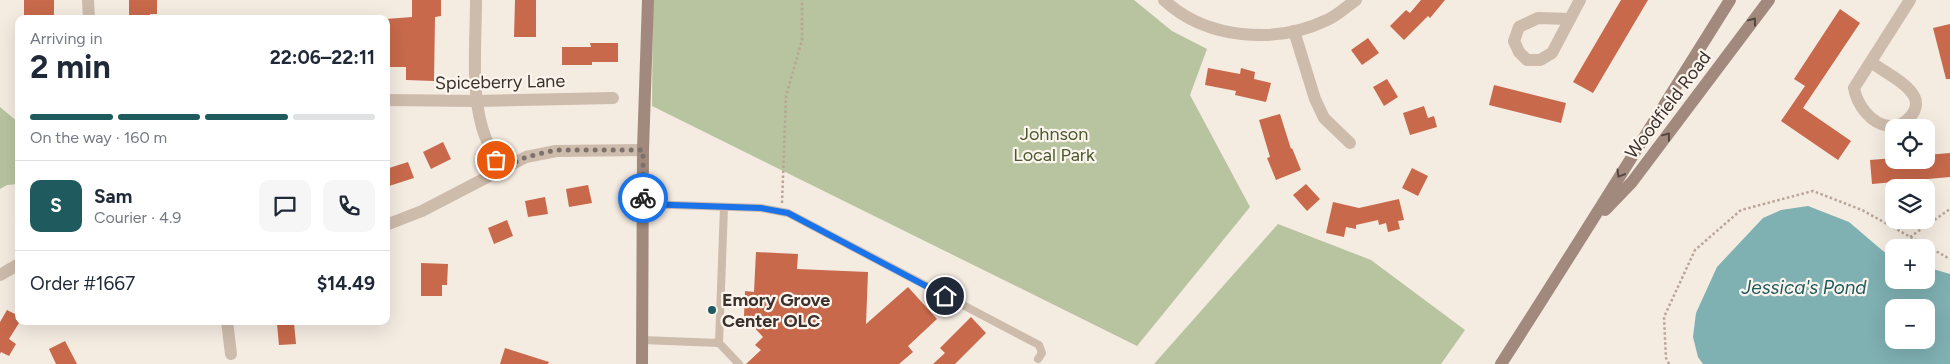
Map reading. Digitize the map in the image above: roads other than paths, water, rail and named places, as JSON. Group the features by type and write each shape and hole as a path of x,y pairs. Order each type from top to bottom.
{"main road":[{"path":"642,364 643,150 648,0"},
{"name":"Woodfield Road","path":"1501,364 1590,226 1619,176 1730,0"},
{"name":"Woodfield Road","path":"1590,226 1632,182 1769,0"}],"street":[{"path":"88,0 89,15"},
{"path":"476,0 477,101 482,128 491,151 501,169"},
{"path":"1164,0 1177,13 1217,30 1260,36 1294,31 1328,20 1356,0"},
{"path":"1570,19 1580,0"},
{"path":"1871,62 1909,89 1915,98 1914,113 1897,126 1889,126 1878,122 1867,114 1856,98 1854,88 1910,0"},
{"path":"1294,31 1315,99 1324,118 1350,143"},
{"name":"Spiceberry Lane","path":"390,100 477,101 613,98"},
{"path":"390,223 422,211 526,157 556,150 643,150"},
{"path":"0,275 15,266"},
{"path":"227,325 231,354"}],"lane":[{"path":"643,204 761,208 788,213 1039,345 1042,353 1038,359"},
{"path":"719,343 724,207"},
{"path":"642,340 719,343 739,364"}],"water":[{"name":"Jessica's Pond","path":"1808,206 1849,222 1885,252 1885,289 1935,289 1935,270 1950,274 1950,364 1703,364 1698,357 1693,337 1696,313 1717,267 1763,218 1781,210"}],"place":[{"name":"Emory Grove Center OLC","path":"712,310"}],"park label":[{"name":"Johnson Local Park","path":"1054,144"}]}
